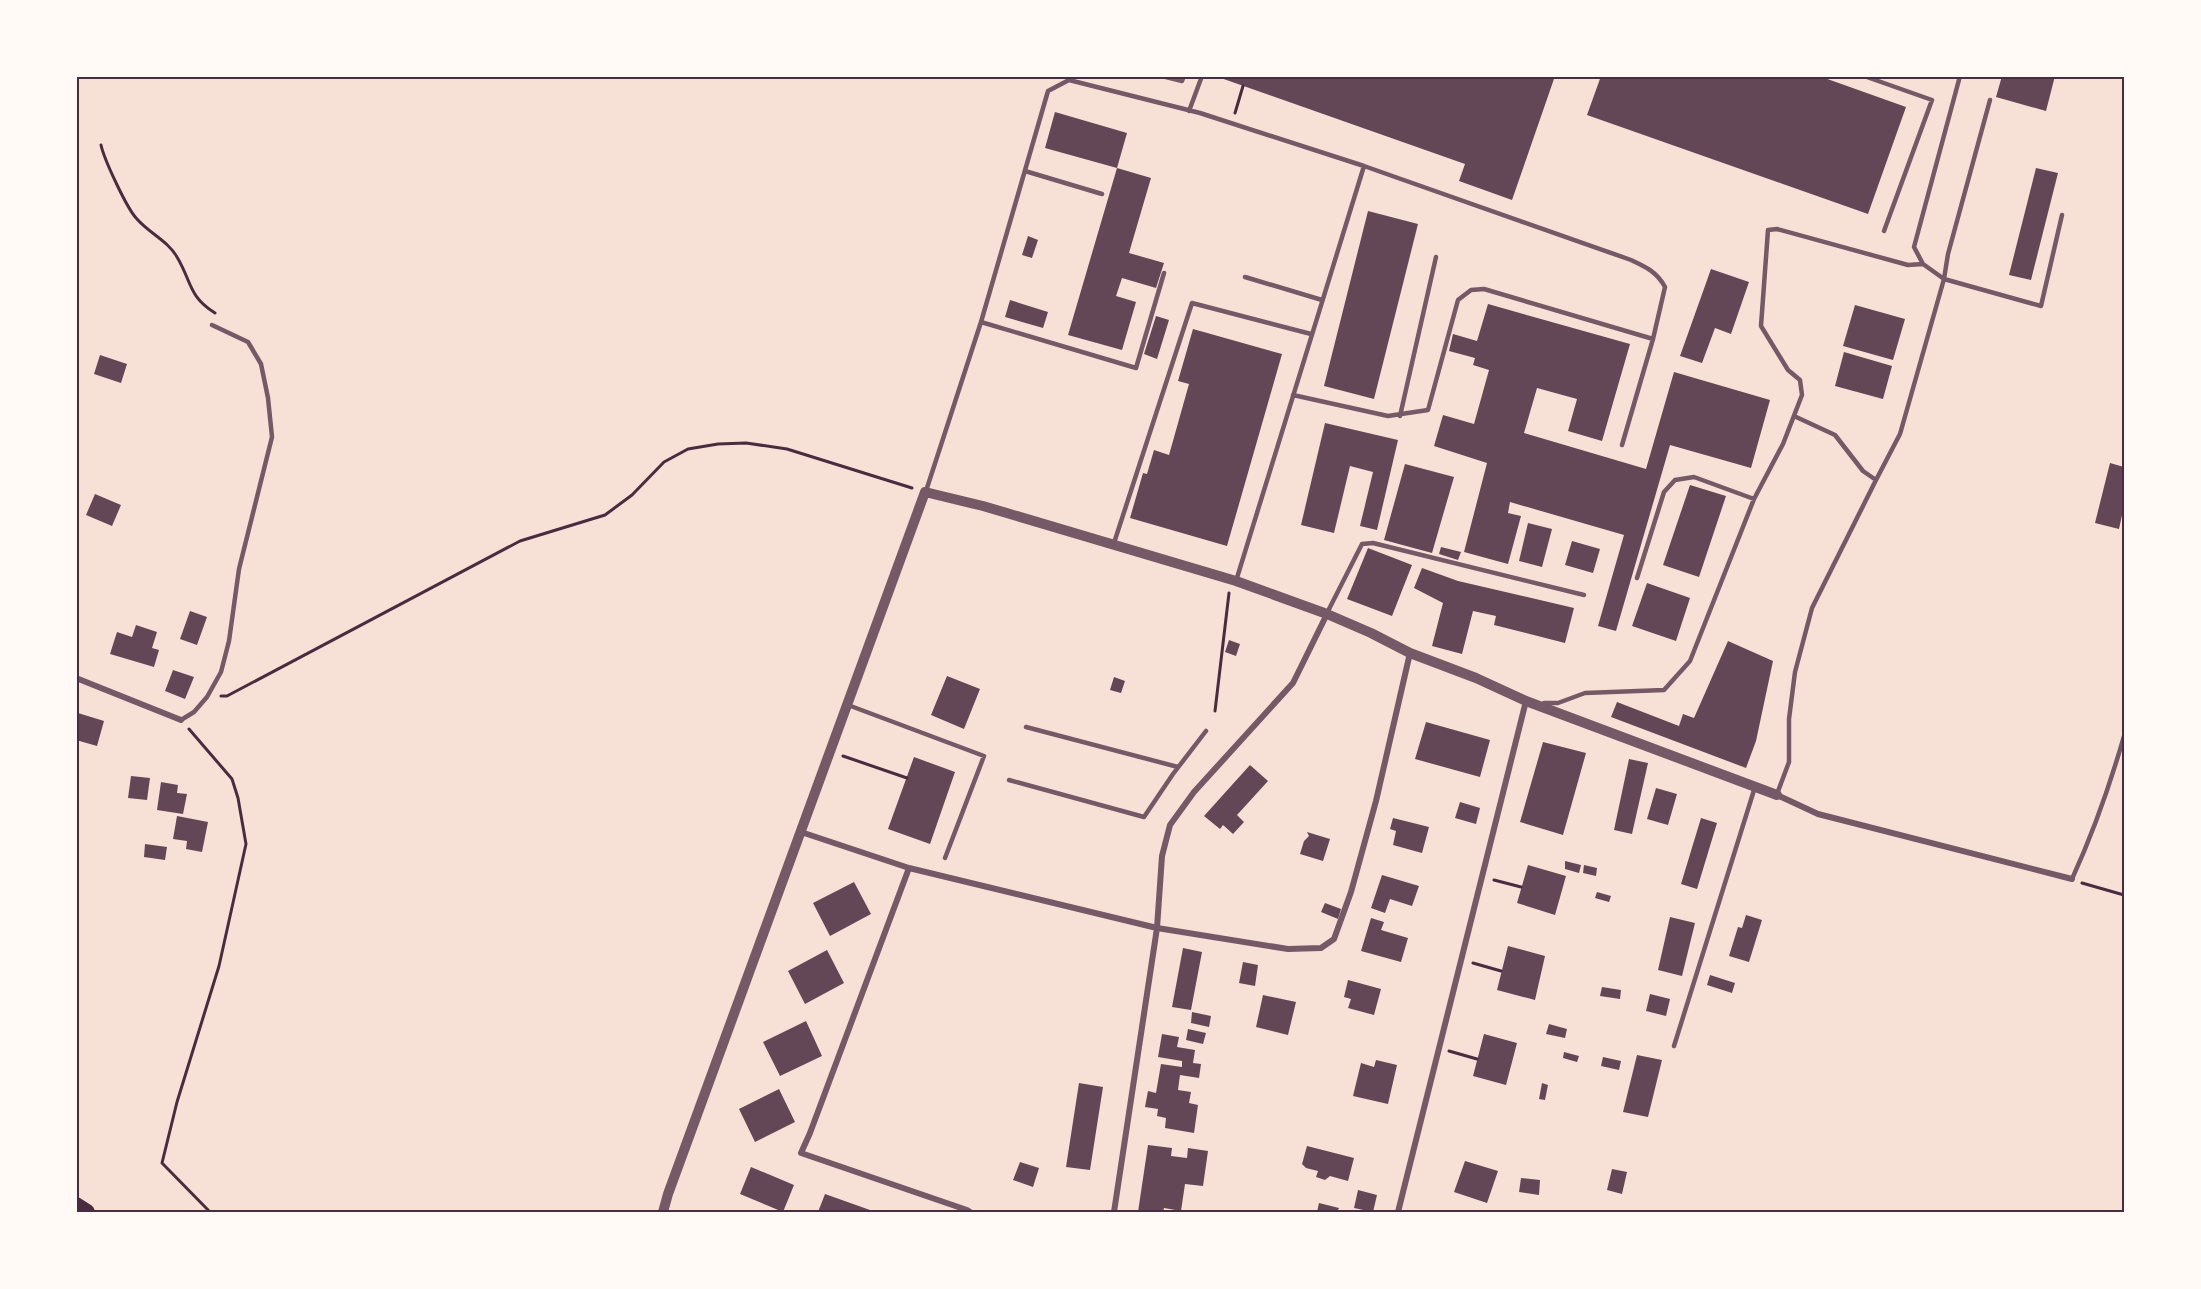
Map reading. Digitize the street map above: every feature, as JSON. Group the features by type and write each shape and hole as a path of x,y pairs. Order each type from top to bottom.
{"highway":[{"path":"76,1205 87,1212"}],"street":[{"path":"663,1212 925,492 983,506 1234,580 1327,614 1410,653 1476,678 1529,702 1777,795 1818,813 2072,879"},
{"path":"1114,1212 1156,928 1162,856 1170,825 1194,792 1293,683 1327,614"},
{"path":"801,832 909,868 1156,928 1288,949 1321,948 1334,939 1351,892 1376,801 1410,653"},
{"path":"76,678 181,720"},
{"path":"1398,1212 1529,702"},
{"path":"909,868 801,1153 970,1212"}],"lane":[{"path":"925,492 981,322 1047,92 1078,76"},
{"path":"1162,76 1182,81 1184,76"},
{"path":"1190,111 1202,76"},
{"path":"1864,76 1932,100 1884,231"},
{"path":"1960,76 1914,247 1923,264 1944,279 2041,306 2062,215"},
{"path":"1069,80 1190,111 1364,166 1631,260 1650,269 1660,277 1665,287 1653,339 1622,446"},
{"path":"1777,795 1789,762 1789,719 1795,672 1812,608 1900,434 1944,279 1948,254 1990,100"},
{"path":"1234,580 1364,166"},
{"path":"1025,171 1102,194"},
{"path":"1529,702 1558,704 1585,693 1664,690 1690,661 1754,499 1783,444 1802,395 1800,380 1788,370 1761,326 1768,230 1777,229 1908,266 1923,264"},
{"path":"1400,416 1436,257"},
{"path":"981,322 1136,368 1164,273"},
{"path":"1245,277 1322,300"},
{"path":"1293,395 1388,416 1428,410 1458,300 1471,290 1484,289 1653,339"},
{"path":"1113,544 1192,303 1311,334"},
{"path":"181,720 194,712 207,697 221,672 227,651 239,569 272,437 268,398 261,364 248,342 212,325"},
{"path":"1794,416 1835,435 1863,471 1876,480"},
{"path":"1637,578 1664,492 1675,480 1695,477 1754,499"},
{"path":"1327,614 1362,544 1372,543 1584,595"},
{"path":"848,705 984,756 945,858"},
{"path":"1026,728 1178,767"},
{"path":"1009,780 1144,817 1206,731"},
{"path":"2072,879 2108,792 2124,736"},
{"path":"1674,1046 1755,788"}],"path":[{"path":"1231,123 1243,86"},
{"path":"100,145 104,159 136,219 177,256 194,294 201,304 218,315"},
{"path":"207,697 227,696 520,541 605,515 632,495 664,462 688,449 718,444 787,448 925,492"},
{"path":"1215,711 1234,580"},
{"path":"181,720 232,779 238,798 246,844 219,966 177,1102 162,1163 210,1212"},
{"path":"831,751 907,778"},
{"path":"2072,879 2124,895"},
{"path":"1494,880 1521,887"},
{"path":"1472,962 1501,971"},
{"path":"1448,1050 1477,1059"}],"building":[{"path":"1555,76 1512,200 1459,181 1465,164 1218,77"},
{"path":"1601,76 1819,76 1906,107 1868,214 1587,115"},
{"path":"2002,76 2055,76 2046,111 1996,97"},
{"path":"1055,112 1127,133 1117,168 1045,148"},
{"path":"1117,168 1151,178 1129,253 1164,263 1156,288 1122,278 1116,296 1136,302 1122,350 1068,335"},
{"path":"2036,168 2058,173 2031,280 2009,275"},
{"path":"1368,211 1418,224 1374,399 1324,386"},
{"path":"1028,236 1038,240 1032,258 1022,255"},
{"path":"1711,269 1749,282 1731,334 1715,328 1702,363 1680,356"},
{"path":"1010,300 1048,312 1043,328 1005,317"},
{"path":"1488,304 1630,344 1602,441 1568,431 1577,399 1537,388 1524,433 1646,469 1674,372 1770,400 1751,468 1670,445 1616,631 1598,626 1624,535 1510,502 1508,513 1521,516 1508,564 1464,552 1487,463 1434,446 1443,415 1474,424 1489,370 1473,365 1475,358 1449,351 1453,334 1477,341"},
{"path":"1855,305 1905,319 1893,360 1843,346"},
{"path":"1156,316 1169,320 1157,359 1144,354"},
{"path":"1193,329 1282,354 1227,546 1130,518 1143,473 1147,474 1154,450 1169,455 1189,384 1178,381"},
{"path":"1844,352 1892,366 1883,399 1835,386"},
{"path":"100,355 127,364 121,383 94,374"},
{"path":"1325,423 1398,440 1377,530 1360,526 1373,472 1350,466 1334,533 1301,525"},
{"path":"2110,463 2124,467 2124,506 2119,529 2095,523"},
{"path":"1405,464 1454,477 1432,553 1384,540"},
{"path":"1690,485 1726,496 1699,577 1663,565"},
{"path":"95,494 121,505 112,526 86,515"},
{"path":"1528,523 1552,529 1542,567 1519,561"},
{"path":"1572,541 1600,549 1593,573 1565,565"},
{"path":"1441,547 1461,552 1458,560 1439,554"},
{"path":"1368,548 1412,565 1392,616 1347,599"},
{"path":"1422,568 1458,581 1574,608 1565,643 1494,625 1496,616 1473,611 1462,654 1432,646 1443,603 1414,588"},
{"path":"1647,583 1690,598 1676,641 1632,626"},
{"path":"190,611 207,617 197,645 180,639"},
{"path":"136,625 157,632 152,648 159,650 154,667 110,654 117,632 132,637"},
{"path":"1229,640 1240,644 1236,656 1225,652"},
{"path":"1728,641 1773,661 1756,741 1746,768 1611,717 1617,702 1679,726 1683,714 1694,718"},
{"path":"173,670 194,677 185,699 165,691"},
{"path":"947,676 980,689 964,729 931,715"},
{"path":"1114,677 1125,681 1121,693 1110,690"},
{"path":"78,713 104,721 97,746 76,740"},
{"path":"1426,722 1490,740 1480,777 1415,759"},
{"path":"1543,742 1586,753 1563,835 1520,822"},
{"path":"914,757 955,772 930,844 888,829"},
{"path":"1629,759 1648,763 1632,834 1614,830"},
{"path":"1250,765 1268,781 1237,815 1244,822 1233,834 1223,825 1220,829 1204,816"},
{"path":"131,776 150,778 147,800 128,798"},
{"path":"161,782 178,785 177,793 187,794 183,814 157,810"},
{"path":"1656,788 1677,794 1668,825 1647,819"},
{"path":"1460,802 1480,808 1476,824 1455,818"},
{"path":"177,816 208,822 202,852 186,849 187,841 173,839"},
{"path":"1393,818 1429,827 1422,853 1393,845 1396,831 1390,829"},
{"path":"1701,818 1717,823 1697,889 1681,884"},
{"path":"1307,832 1330,839 1323,861 1300,854 1304,841 1309,836"},
{"path":"145,844 167,847 165,860 144,857"},
{"path":"1565,861 1581,865 1579,873 1565,869"},
{"path":"1528,865 1566,876 1555,915 1517,903"},
{"path":"1584,865 1597,868 1596,876 1583,873"},
{"path":"1382,875 1419,886 1412,906 1390,899 1385,913 1371,908"},
{"path":"854,882 871,914 830,936 813,903"},
{"path":"1597,892 1611,896 1609,902 1595,898"},
{"path":"1325,903 1341,909 1338,919 1321,912"},
{"path":"1746,915 1762,920 1749,962 1729,956 1738,927 1742,928"},
{"path":"1670,917 1695,923 1682,976 1658,970"},
{"path":"1371,918 1384,922 1381,930 1408,938 1401,962 1361,951"},
{"path":"1508,946 1545,956 1535,1000 1497,990"},
{"path":"1183,948 1202,952 1191,1010 1172,1007"},
{"path":"827,950 844,983 805,1004 788,971"},
{"path":"1243,962 1258,965 1255,986 1239,983"},
{"path":"1710,975 1735,983 1732,993 1707,985"},
{"path":"1348,980 1381,989 1374,1015 1348,1008 1351,999 1344,997"},
{"path":"1602,987 1621,990 1620,999 1600,996"},
{"path":"1650,994 1670,999 1666,1016 1646,1011"},
{"path":"1263,995 1296,1002 1288,1035 1256,1027"},
{"path":"1192,1012 1211,1016 1209,1027 1191,1023"},
{"path":"806,1021 822,1056 780,1076 763,1042"},
{"path":"1549,1024 1567,1029 1565,1038 1546,1034"},
{"path":"1188,1029 1206,1033 1203,1044 1186,1040"},
{"path":"1162,1034 1179,1037 1177,1047 1195,1050 1193,1063 1201,1064 1199,1078 1180,1075 1178,1090 1191,1092 1189,1103 1198,1105 1194,1133 1165,1128 1166,1118 1157,1116 1158,1109 1145,1107 1148,1091 1156,1093 1161,1064 1182,1067 1182,1061 1158,1057"},
{"path":"1484,1034 1517,1043 1506,1085 1473,1076"},
{"path":"1564,1052 1579,1056 1577,1062 1563,1058"},
{"path":"1637,1055 1662,1060 1648,1117 1623,1112"},
{"path":"1603,1057 1621,1061 1619,1070 1601,1066"},
{"path":"1376,1060 1397,1065 1388,1104 1353,1096 1361,1063 1374,1067"},
{"path":"1079,1083 1103,1087 1090,1170 1066,1167"},
{"path":"1542,1083 1548,1085 1545,1100 1539,1099"},
{"path":"779,1089 795,1122 755,1142 739,1109"},
{"path":"1148,1145 1172,1148 1171,1156 1187,1158 1188,1148 1208,1151 1203,1186 1185,1184 1181,1211 1164,1208 1163,1212 1138,1212"},
{"path":"1307,1146 1354,1158 1348,1181 1330,1176 1325,1180 1316,1177 1318,1171 1306,1168 1302,1164"},
{"path":"1465,1161 1498,1171 1487,1203 1454,1192"},
{"path":"1020,1162 1039,1168 1033,1187 1013,1180"},
{"path":"751,1167 794,1185 783,1212 740,1194"},
{"path":"1612,1169 1627,1172 1622,1194 1607,1190"},
{"path":"1521,1178 1540,1180 1539,1195 1519,1192"},
{"path":"1358,1190 1377,1195 1373,1212 1354,1208"},
{"path":"825,1194 870,1210 869,1212 818,1212"},
{"path":"1319,1203 1339,1208 1337,1212 1317,1212"}]}
